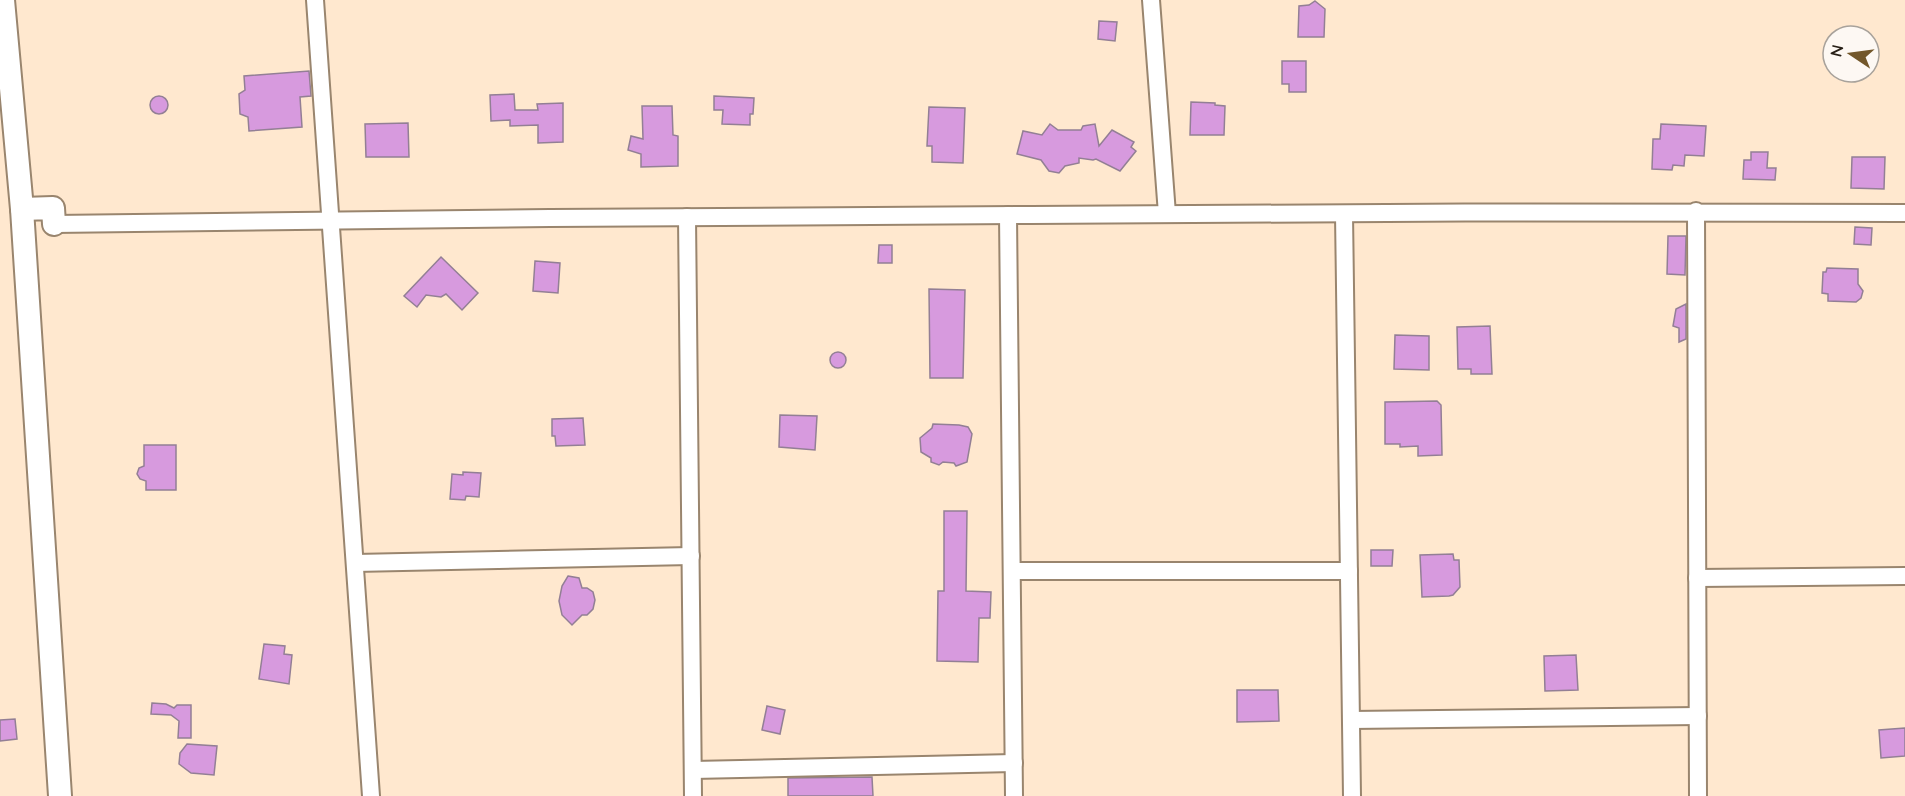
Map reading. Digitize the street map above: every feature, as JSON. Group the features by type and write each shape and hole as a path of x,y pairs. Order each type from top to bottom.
{"main road":[{"path":"3,0 22,209 60,796"},
{"path":"22,209 53,208 54,224"}],"street":[{"path":"315,0 371,796"},
{"path":"1151,0 1167,214"},
{"path":"1696,212 1698,796"},
{"path":"1344,213 1352,796"},
{"path":"54,224 331,219 1167,214 1905,213"},
{"path":"1008,215 1014,796"},
{"path":"687,217 693,796"},
{"path":"355,563 691,556"},
{"path":"1012,571 1349,571"},
{"path":"1697,578 1905,576"},
{"path":"1351,720 1698,716"},
{"path":"693,770 1014,763"}],"building":[{"path":"1315,1 1325,9 1324,37 1298,37 1299,6 1309,5"},
{"path":"1099,21 1117,22 1115,41 1098,39"},
{"path":"1282,61 1306,61 1306,92 1289,92 1289,84 1282,84"},
{"path":"309,71 311,96 300,97 302,127 249,131 248,117 240,114 239,94 245,90 244,76"},
{"path":"514,94 515,110 538,110 537,104 563,103 563,142 538,143 538,125 510,126 510,120 491,121 490,95"},
{"path":"159,96 165,99 168,105 165,111 159,114 153,111 150,105 153,99"},
{"path":"714,96 754,98 750,125 722,124 723,110 714,110"},
{"path":"1191,102 1215,103 1215,105 1225,106 1224,135 1190,135"},
{"path":"642,106 672,106 673,135 678,136 678,166 641,167 641,154 628,150 631,136 643,139"},
{"path":"929,107 965,108 963,163 932,162 932,146 927,146"},
{"path":"408,123 409,157 366,157 365,124"},
{"path":"1050,124 1058,130 1081,130 1083,126 1095,124 1099,146 1112,130 1134,142 1131,147 1136,151 1120,171 1096,159 1079,158 1079,163 1065,166 1059,173 1049,171 1041,160 1017,154 1023,131 1042,135"},
{"path":"1661,124 1706,126 1704,156 1685,155 1684,166 1673,165 1672,170 1652,169 1653,139 1660,139"},
{"path":"1751,152 1768,152 1767,168 1776,168 1775,180 1743,179 1744,160 1751,160"},
{"path":"1852,157 1885,157 1884,189 1851,188"},
{"path":"1855,227 1872,228 1871,245 1854,244"},
{"path":"1668,236 1686,236 1685,275 1667,274"},
{"path":"879,245 892,245 892,263 878,263"},
{"path":"441,257 478,293 462,310 446,294 441,297 426,295 417,307 404,296"},
{"path":"535,261 560,263 558,293 533,291"},
{"path":"1827,268 1858,269 1858,284 1863,291 1861,298 1856,302 1828,301 1828,294 1822,293 1823,272 1826,272"},
{"path":"929,289 965,290 963,378 930,378"},
{"path":"1686,304 1686,339 1679,342 1679,328 1673,326 1676,309"},
{"path":"1490,326 1492,374 1471,374 1471,369 1458,369 1457,327"},
{"path":"1395,335 1429,336 1429,370 1394,369"},
{"path":"838,352 846,360 838,368 830,360"},
{"path":"1437,401 1441,405 1442,455 1418,456 1418,446 1400,447 1400,444 1385,444 1385,402"},
{"path":"780,415 817,416 815,450 779,447"},
{"path":"583,418 585,445 556,446 555,436 552,436 552,419"},
{"path":"933,424 968,427 972,434 967,462 956,466 954,463 943,462 939,465 931,462 931,458 921,452 920,438 932,428"},
{"path":"144,445 176,445 176,490 146,490 146,481 140,479 137,474 139,468 144,466"},
{"path":"463,472 481,473 479,497 466,496 465,500 450,499 452,474 463,475"},
{"path":"944,511 967,511 966,591 991,592 990,618 979,618 978,662 937,661 938,591 944,591"},
{"path":"1371,550 1393,550 1392,566 1371,566"},
{"path":"1453,554 1454,560 1459,560 1460,587 1453,595 1422,597 1420,555"},
{"path":"568,576 579,578 582,588 593,592 595,600 593,609 587,615 582,615 572,625 562,615 559,601 562,586"},
{"path":"264,644 285,646 284,654 292,655 289,684 259,679"},
{"path":"1576,655 1578,690 1545,691 1544,656"},
{"path":"1237,690 1278,690 1279,721 1237,722"},
{"path":"152,703 166,704 174,708 177,705 191,705 191,738 178,738 179,721 171,715 151,714"},
{"path":"767,706 785,710 780,734 762,730"},
{"path":"15,719 17,739 0,741 0,720"},
{"path":"1905,728 1905,756 1881,758 1879,730"},
{"path":"187,744 217,746 214,775 191,773 179,764 180,753"},
{"path":"872,777 873,796 788,796 788,778"}]}
